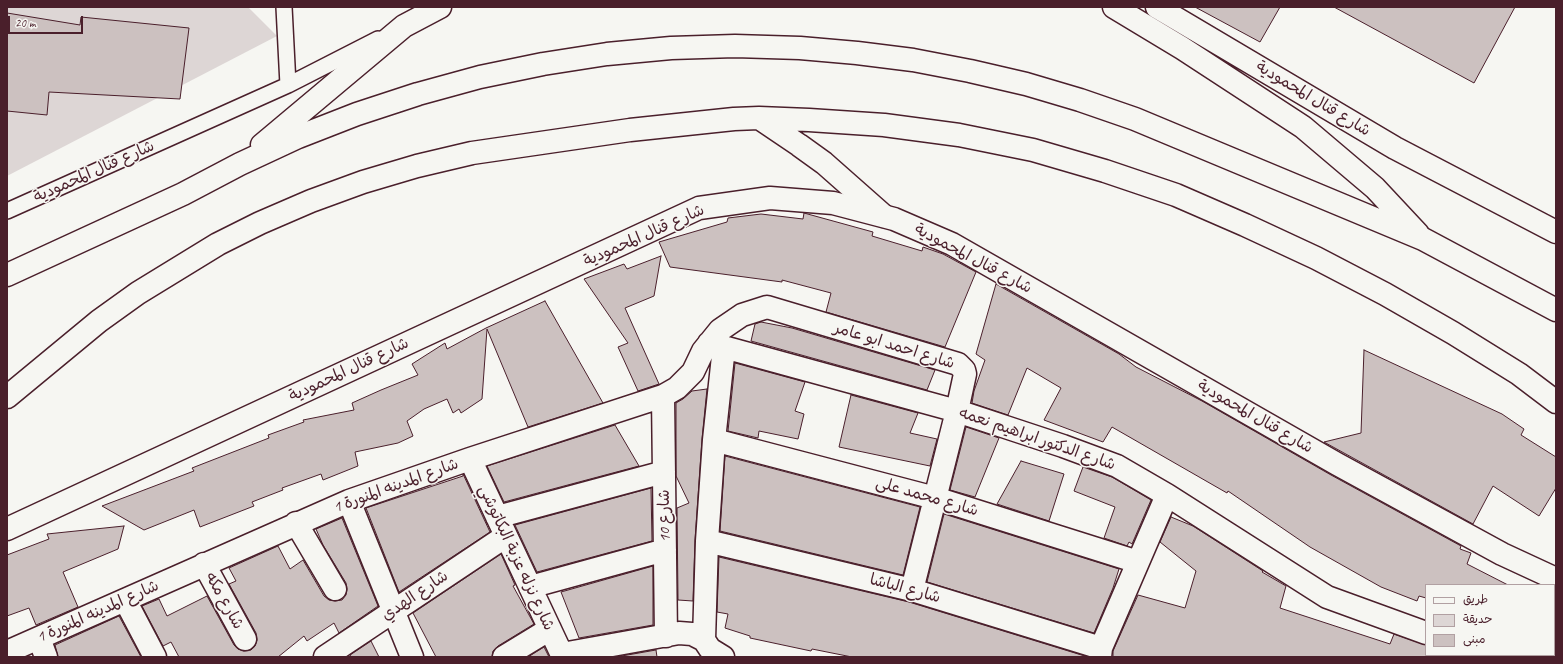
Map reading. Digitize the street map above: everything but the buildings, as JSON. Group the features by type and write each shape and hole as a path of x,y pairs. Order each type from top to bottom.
{"street":[{"name":"شارع قنال المحمودية","path":"404,26 440,7"},
{"path":"1114,7 1182,48 1303,127 1375,188 1423,239"},
{"name":"شارع قنال المحمودية","path":"1156,7 1395,148 1556,232"},
{"path":"240,164 404,26"},
{"path":"7,275 183,194 240,164 298,138 357,114 418,94 501,72 600,55 671,48 735,46 800,48 914,60 1026,84 1080,100 1135,119 1423,239 1556,310"},
{"path":"759,118 799,144 824,163 884,216"},
{"path":"7,397 100,321 170,272 218,244 260,223 311,201 364,182 417,166 472,153 630,130 734,119 759,118 884,125 959,135 1040,152 1105,171 1176,195 1316,258 1385,294 1453,333 1519,374 1556,402"},
{"name":"شارع قنال المحمودية","path":"7,529 699,208 770,198 833,203 894,219 952,244 1343,468 1502,554 1556,579"},
{"name":"شارع المدينه المنورة 1","path":"7,652 43,647 125,600 296,523 349,501 470,459 663,396 678,388 694,372 704,351 717,345 720,330 742,315 766,307"},
{"name":"شارع احمد ابو عامر","path":"766,307 958,364 964,370 965,374 912,590"},
{"path":"704,640 707,541 714,440 717,345"},
{"name":"شارع الدكتور ابراهيم نعمه","path":"717,345 956,411 1063,446 1117,466 1167,495 1327,597 1425,633"},
{"name":"شارع 10","path":"663,396 666,636"},
{"name":"شارع محمد على","path":"714,440 935,498 1138,562"},
{"name":"شارع نزله عزبة البكاتوشي","path":"470,459 562,656"},
{"name":"شارع الهدي","path":"325,657 394,611 502,526 664,472"},
{"path":"1101,653 1167,495"},
{"path":"349,501 412,657"},
{"path":"296,523 335,590"},
{"name":"شارع الباشا","path":"707,541 912,590 1101,653"},
{"path":"530,587 665,550"},
{"name":"شارع مكه","path":"204,564 245,638"},
{"path":"125,600 155,657"},
{"path":"504,657 550,629"},
{"path":"562,656 679,633 692,634 704,640 710,649 723,657"}],"lane":[{"path":"284,7 288,85"},
{"name":"شارع قنال المحمودية","path":"7,211 288,85 404,26"}],"green space":[{"path":"7,7 248,7 277,36 7,176"}]}
